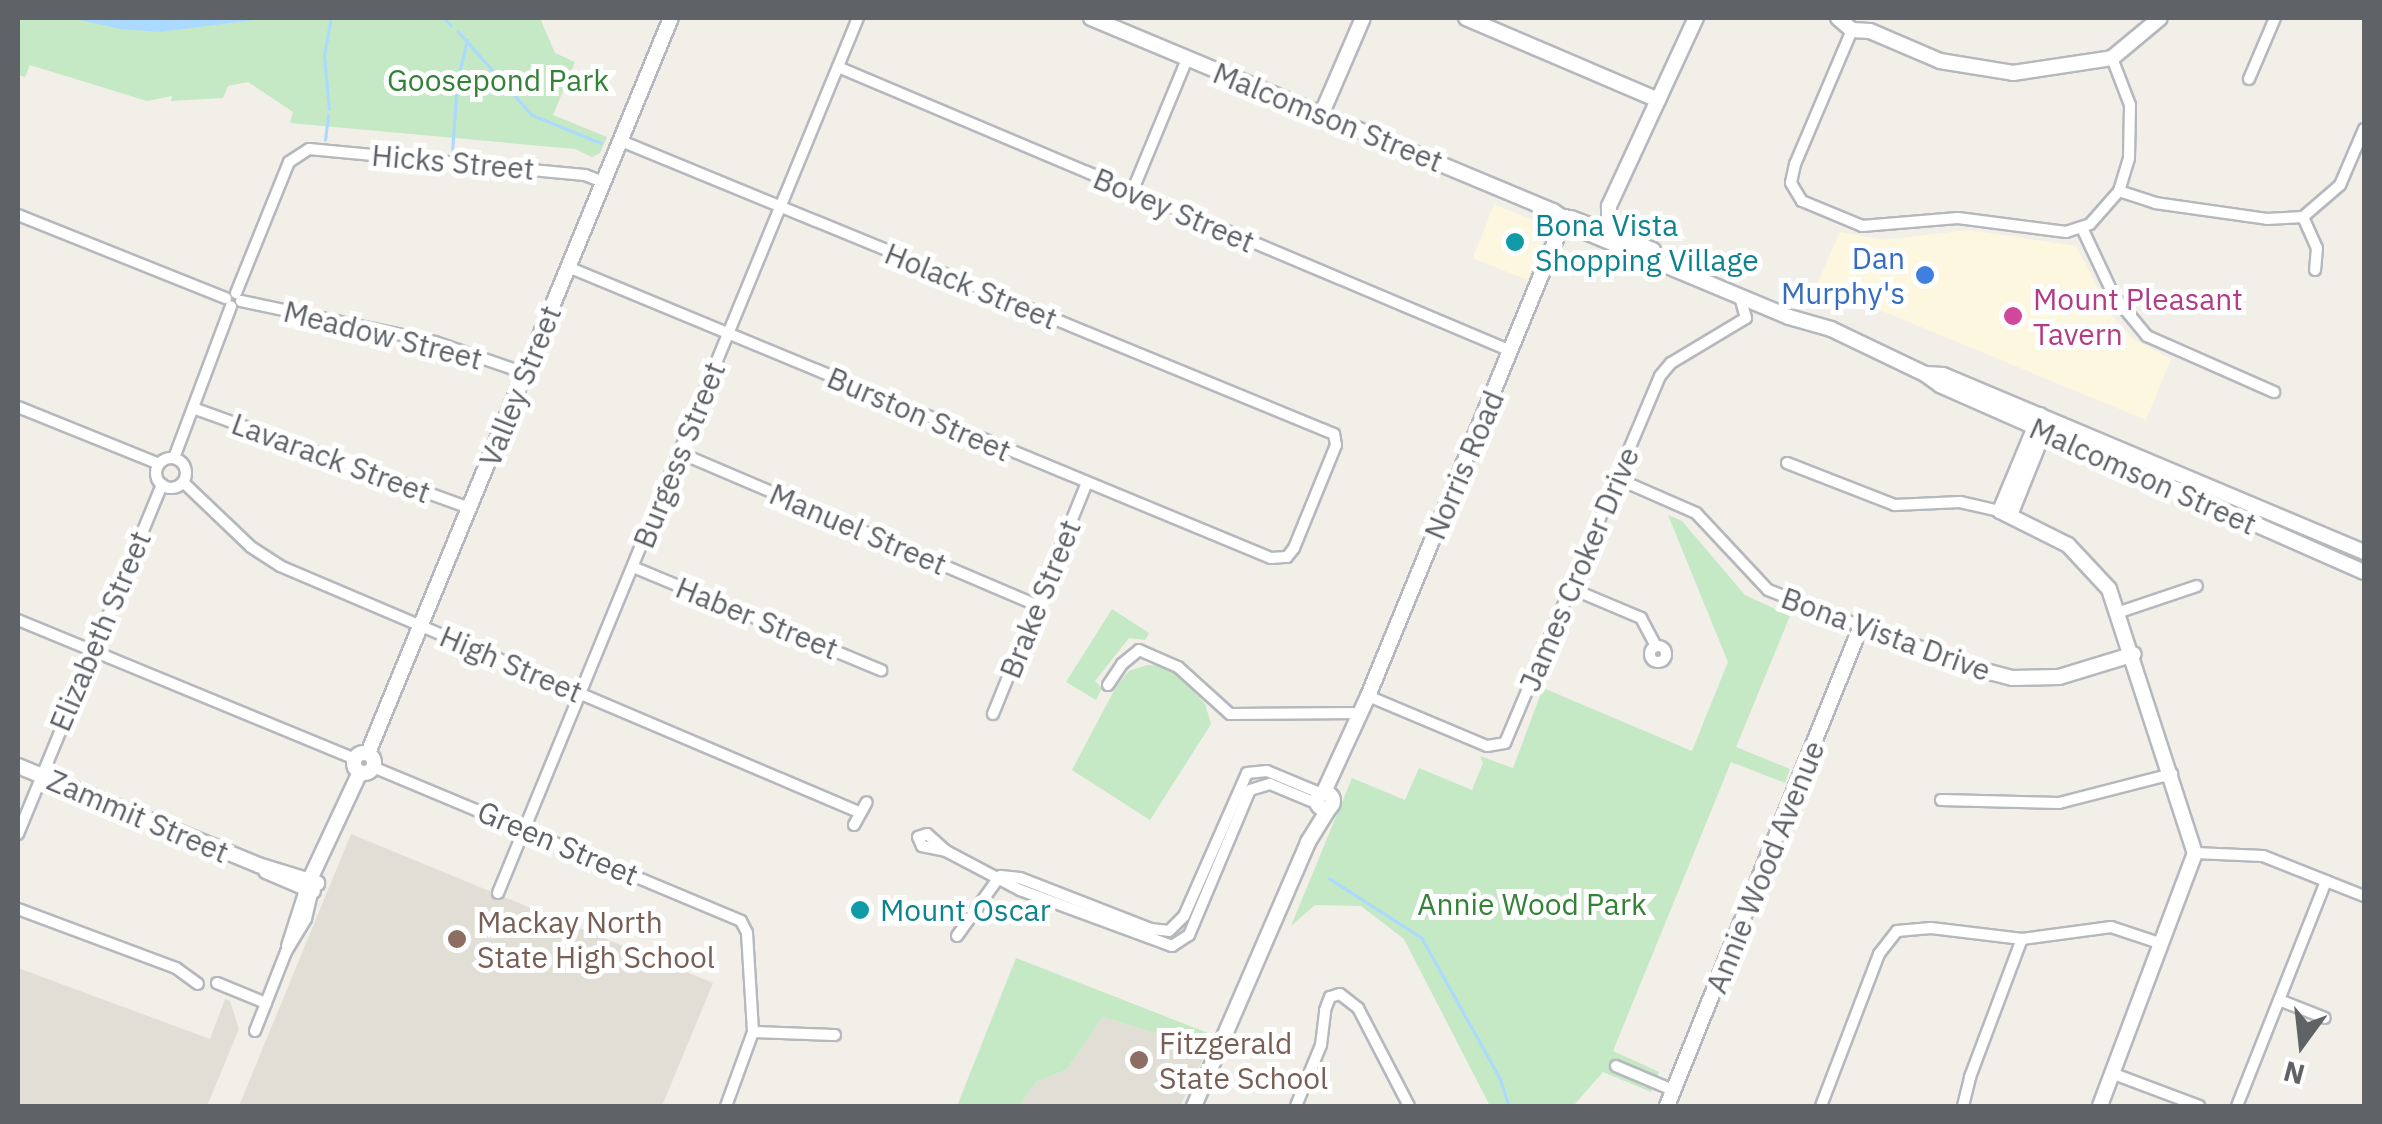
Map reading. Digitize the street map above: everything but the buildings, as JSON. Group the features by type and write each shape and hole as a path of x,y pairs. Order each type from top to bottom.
{"street":[{"name":"Valley Street","path":"254,1030 311,887 326,869 333,840 364,763 671,18"},
{"name":"Burgess Street","path":"498,893 858,18"},
{"name":"Malcomson Street","path":"1091,18 1565,217 1609,231 2014,418 2042,423 2364,552"},
{"path":"1322,112 1363,18"},
{"path":"1466,18 1658,100"},
{"path":"1609,231 1609,206 1696,18"},
{"path":"1838,18 1852,30 1870,31 1940,61 1987,71 2038,71 2112,58 2160,18"},
{"path":"2249,79 2275,18"},
{"path":"1852,30 1795,164 1792,189 1813,207 1862,226 1958,218 2045,232 2082,228 2101,215 2118,190 2129,158 2132,122 2126,91 2112,58"},
{"path":"1132,192 1187,58"},
{"name":"Bovey Street","path":"838,67 1511,352"},
{"path":"2118,190 2139,200 2192,208 2268,219 2303,217 2340,185 2364,129"},
{"name":"Holack Street","path":"621,141 1334,434 1336,445 1294,548 1287,558 1271,558"},
{"name":"Hicks Street","path":"233,300 289,162 301,151 585,175 603,182"},
{"name":"Meadow Street","path":"18,216 233,300 436,342 524,373"},
{"name":"Malcomson Street","path":"1565,217 1581,230 1808,320"},
{"name":"Norris Road","path":"1203,1106 1565,217"},
{"path":"2303,217 2318,248 2315,270"},
{"path":"2082,228 2114,296 2147,336 2274,392"},
{"name":"Burston Street","path":"568,267 1271,558"},
{"name":"James Croker Drive","path":"1368,696 1483,744 1500,746 1509,738 1660,376 1672,364 1746,318 1740,296"},
{"path":"18,408 159,464 174,458 233,300"},
{"name":"Malcomson Street","path":"1925,374 1943,375 2364,572"},
{"name":"Lavarack Street","path":"193,408 470,508"},
{"path":"2014,418 2018,468"},
{"path":"2005,513 2018,468 2042,423"},
{"path":"2005,513 2042,423"},
{"name":"Manuel Street","path":"680,453 1036,605"},
{"path":"159,464 156,474 162,485 174,488 183,482 184,466 174,458"},
{"path":"1788,463 1895,505 1960,502 2005,513 2068,545 2085,559 2120,612 2196,853 2100,1106"},
{"name":"Bona Vista Drive","path":"1616,478 1696,513 1768,590 1966,666 2012,678 2059,678 2134,654"},
{"name":"High Street","path":"183,482 264,558 864,808 854,825"},
{"name":"Brake Street","path":"993,714 1087,483"},
{"name":"Elizabeth Street","path":"18,834 162,485"},
{"name":"Haber Street","path":"633,567 881,670"},
{"path":"2120,612 2198,586"},
{"path":"1570,588 1638,616 1650,628 1656,646"},
{"name":"Green Street","path":"18,620 741,922 747,933 753,1032"},
{"name":"Annie Wood Avenue","path":"1667,1106 1861,626"},
{"path":"1108,686 1122,664 1139,650 1178,667 1230,714 1361,713"},
{"name":"Zammit Street","path":"18,766 311,887"},
{"path":"946,851 1000,876 1017,877 1162,945 1180,944 1236,805 1243,778 1258,769 1325,801"},
{"path":"1941,800 2059,803 2173,773"},
{"path":"1243,778 1252,788"},
{"path":"1236,805 1252,788 1268,784 1297,790"},
{"path":"2196,853 2262,856 2364,896"},
{"name":"Norris Road","path":"1194,1106 1296,873"},
{"path":"957,936 1000,876"},
{"path":"2238,1106 2326,881"},
{"path":"18,909 176,968 198,984"},
{"path":"1131,928 1163,932 1189,919"},
{"path":"1820,1106 1879,954 1897,932 1930,928 2022,940 2097,926 2162,944"},
{"path":"1162,945 1163,932"},
{"path":"1963,1106 2022,940"},
{"path":"217,983 266,1003"},
{"path":"1296,1106 1321,1046 1330,996 1340,994 1358,1008 1409,1106"},
{"path":"2279,1000 2325,1018"},
{"path":"726,1106 753,1032 836,1034"},
{"path":"1616,1066 1675,1091"},
{"path":"2114,1074 2199,1106"}],"shaded area":[{"path":"1494,204 1544,225 1547,230 1527,280 1473,258"},
{"path":"1968,230 2076,246 2112,316 2133,339 2171,359 2146,420 1817,284 1840,232 1885,240"},
{"name":"Mackay North State High School","path":"351,834 713,983 662,1106 239,1106"},
{"path":"18,968 210,1039 225,999 230,1001 239,1029 207,1106 18,1106"},
{"name":"Fitzgerald State School","path":"1103,1017 1208,1049 1180,1106 1019,1106 1036,1082 1066,1070"}],"green space":[{"name":"Goosepond Park","path":"18,18 540,18 555,53 575,62 553,115 607,137 600,153 592,157 575,149 290,123 293,112 248,82 228,86 223,98 171,101 172,96 147,101 30,65 25,77 18,75"},
{"name":"Annie Wood Park","path":"1668,515 1682,521 1745,595 1790,616 1736,747 1790,769 1785,783 1731,762 1613,1051 1659,1072 1651,1092 1603,1072 1573,1106 1490,1106 1404,939 1361,906 1315,905 1291,926 1352,778 1405,800 1419,768 1472,790 1483,763 1480,756 1513,768 1543,688 1692,751 1728,662"},
{"path":"1112,609 1149,633 1145,640 1129,638 1095,681 1102,688 1096,700 1066,682"},
{"path":"1147,665 1165,666 1180,676 1205,704 1211,724 1150,820 1072,770 1117,685 1129,671"},
{"path":"1016,958 1213,1035 1208,1049 1103,1017 1066,1070 1036,1082 1019,1106 957,1106"}],"water":[{"path":"71,18 270,18 159,32 121,29"}],"waterway":[{"path":"329,109 324,56 331,18"},
{"path":"444,18 451,25"},
{"path":"458,31 532,115 601,143"},
{"path":"452,152 457,82 467,40"},
{"path":"325,140 328,115"},
{"path":"1329,878 1422,938 1500,1078 1509,1106"}],"place":[{"name":"Bona Vista Shopping Village","path":"1515,242"},
{"name":"Dan Murphy's","path":"1925,275"},
{"name":"Mount Pleasant Tavern","path":"2013,316"},
{"name":"Mount Oscar","path":"860,910"},
{"name":"Mackay North State High School","path":"457,939"},
{"name":"Fitzgerald State School","path":"1139,1060"}]}
